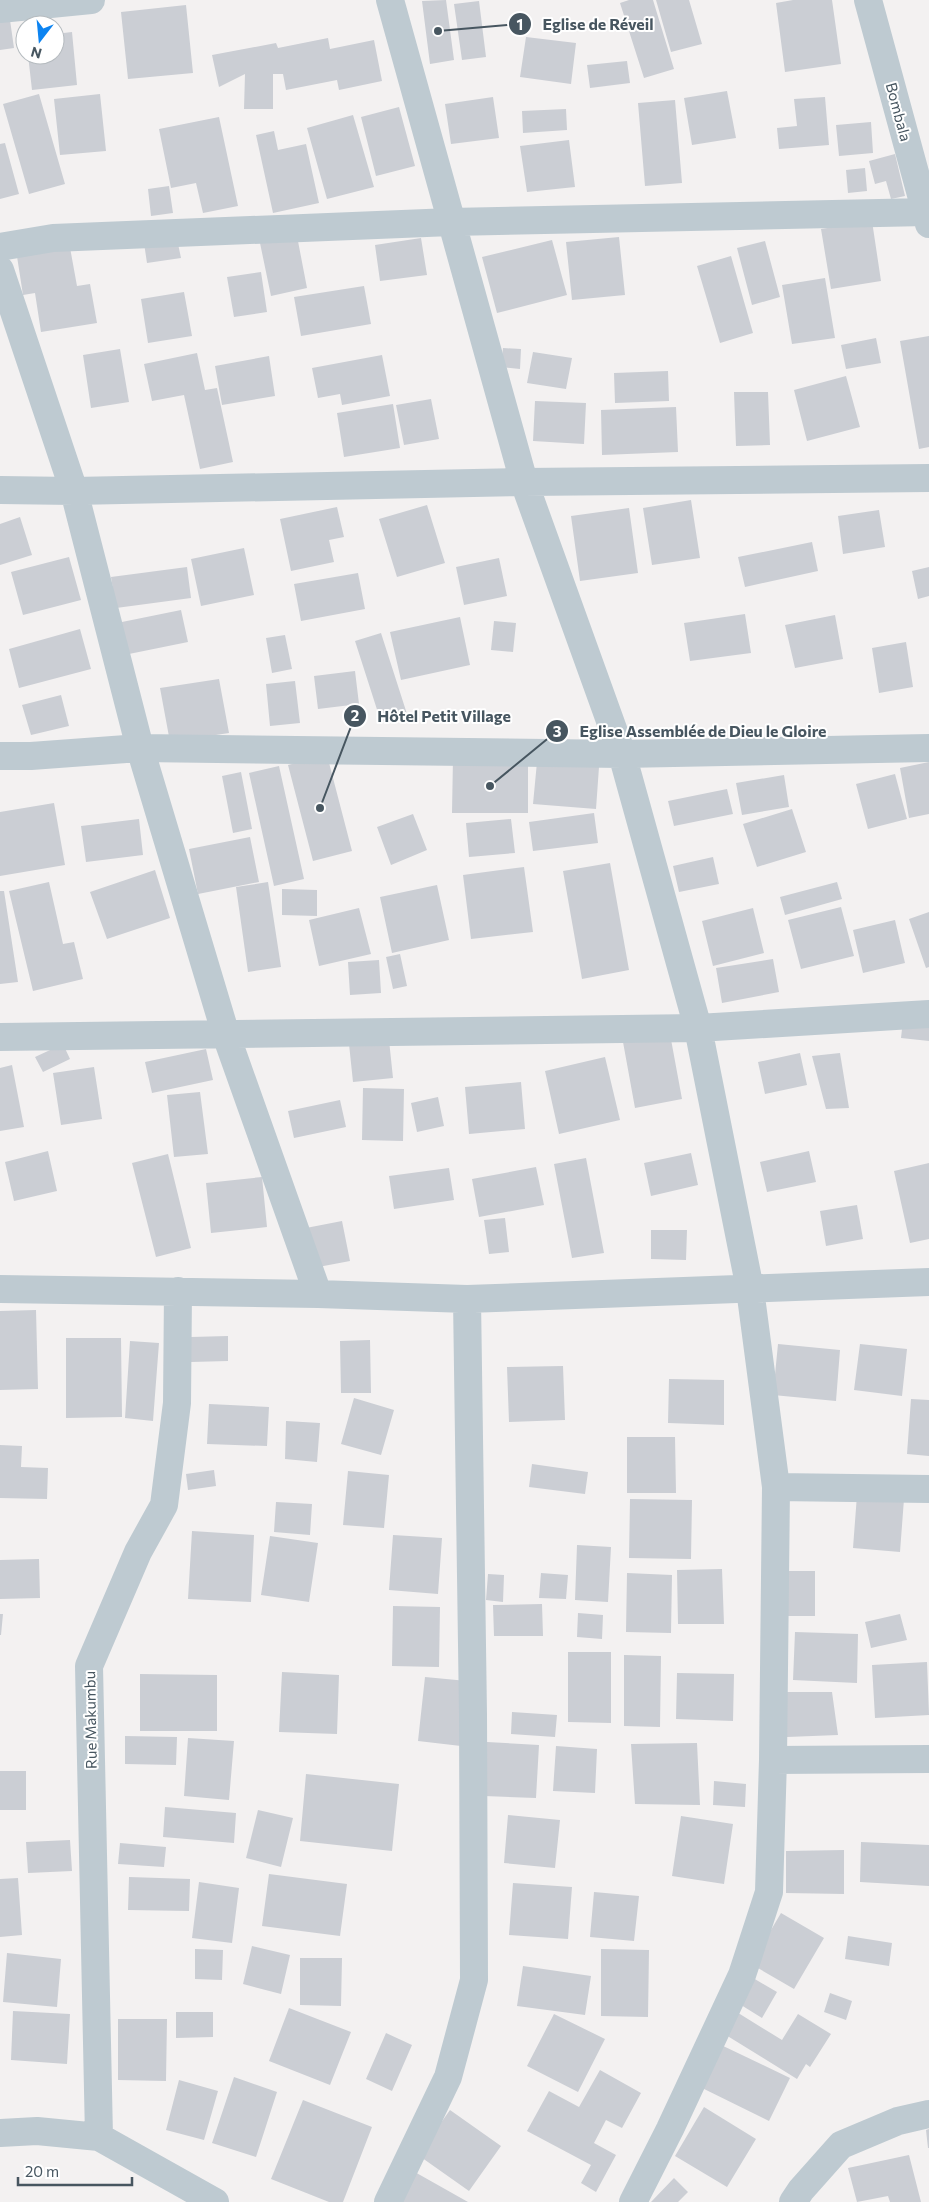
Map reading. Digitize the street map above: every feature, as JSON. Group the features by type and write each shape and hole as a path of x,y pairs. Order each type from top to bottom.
{"street":[{"path":"0,9 91,0"},
{"path":"390,0 524,482 622,754 698,1028 750,1289 776,1487 773,1760 769,1892 742,1975 670,2129 632,2202"},
{"name":"Bombala","path":"868,0 927,218"},
{"path":"0,247 53,238 451,222 927,218"},
{"path":"0,270 74,490 140,748 226,1035 318,1294"},
{"path":"0,490 929,478"},
{"path":"0,756 31,756 140,748 622,754 929,748"},
{"path":"0,1037 698,1028 929,1014"},
{"path":"0,1289 178,1291 467,1299 929,1282"},
{"name":"Rue Makumbu","path":"99,2137 89,1666 138,1552 164,1505 177,1403 178,1291"},
{"path":"388,2202 448,2077 474,1980 473,1714 467,1299"},
{"path":"776,1487 929,1489"},
{"path":"773,1760 929,1759"},
{"path":"793,2202 801,2190 841,2146 898,2121 929,2114"},
{"path":"0,2133 37,2131 99,2137 215,2202"}],"building":[{"path":"446,0 454,60 430,64 422,1"},
{"path":"629,0 653,0 674,69 644,78 620,3"},
{"path":"656,0 689,0 702,44 671,52"},
{"path":"793,0 832,0 841,64 785,72 776,3"},
{"path":"479,1 486,57 462,60 454,4"},
{"path":"186,5 193,73 128,79 121,12"},
{"path":"10,20 14,48 0,50 0,22"},
{"path":"72,32 77,85 32,90 29,65 65,65 65,33"},
{"path":"526,37 576,43 571,84 520,77"},
{"path":"328,38 330,49 374,40 382,81 339,90 337,80 286,90 283,74 273,74 273,109 244,109 245,74 219,87 212,55 276,43 278,48"},
{"path":"627,61 630,83 590,88 587,65"},
{"path":"727,91 736,138 692,145 684,98"},
{"path":"39,94 65,184 29,194 3,104"},
{"path":"100,94 106,151 60,155 54,99"},
{"path":"493,97 499,138 451,144 445,104"},
{"path":"825,97 829,145 779,149 777,128 797,126 794,99"},
{"path":"675,100 682,183 645,186 638,103"},
{"path":"399,107 415,166 376,176 361,117"},
{"path":"566,109 567,130 523,133 522,111"},
{"path":"353,115 374,187 327,199 307,128"},
{"path":"219,117 238,206 203,213 196,183 171,188 159,129"},
{"path":"871,122 873,153 839,156 836,125"},
{"path":"274,131 278,150 306,144 319,203 273,213 256,135"},
{"path":"569,140 575,187 527,192 520,146"},
{"path":"5,143 19,194 0,199 0,144"},
{"path":"895,154 905,196 891,199 886,181 875,184 869,161"},
{"path":"865,168 867,191 848,193 846,170"},
{"path":"169,186 173,213 151,216 148,189"},
{"path":"872,221 881,281 831,289 821,229"},
{"path":"297,236 307,288 271,296 260,243"},
{"path":"619,237 625,295 572,300 566,242"},
{"path":"421,238 427,275 380,281 375,245"},
{"path":"177,239 181,258 147,263 144,243"},
{"path":"552,240 567,295 497,313 482,257"},
{"path":"765,241 780,297 752,305 737,248"},
{"path":"69,242 77,286 90,284 97,323 41,332 35,293 23,295 16,250"},
{"path":"731,256 753,333 720,343 697,266"},
{"path":"261,272 267,312 234,317 227,277"},
{"path":"825,278 835,338 792,344 782,285"},
{"path":"364,286 371,324 301,336 294,297"},
{"path":"184,292 192,336 148,343 141,299"},
{"path":"929,336 929,447 919,449 900,341"},
{"path":"876,338 881,363 846,369 841,345"},
{"path":"503,348 521,349 520,369 501,367"},
{"path":"120,349 129,402 91,408 83,355"},
{"path":"533,352 572,358 566,389 527,383"},
{"path":"197,353 205,390 217,388 233,462 200,469 184,395 152,401 144,364"},
{"path":"382,355 390,396 342,405 340,394 318,398 312,368"},
{"path":"269,356 275,396 222,405 215,366"},
{"path":"668,371 669,401 615,403 614,373"},
{"path":"846,376 860,427 807,441 794,390"},
{"path":"734,392 768,392 770,445 736,446"},
{"path":"431,399 439,439 404,445 396,405"},
{"path":"535,401 586,403 584,444 533,441"},
{"path":"393,404 400,448 344,457 337,413"},
{"path":"676,407 678,452 602,455 601,410"},
{"path":"691,500 700,558 652,565 643,508"},
{"path":"427,505 445,563 397,577 379,519"},
{"path":"337,507 344,537 329,540 334,562 291,571 280,519"},
{"path":"629,508 638,573 580,581 571,516"},
{"path":"879,510 885,547 843,554 838,516"},
{"path":"20,517 32,555 0,565 0,524"},
{"path":"812,542 818,571 745,587 738,557"},
{"path":"244,548 254,595 201,606 191,559"},
{"path":"69,557 81,600 23,615 11,572"},
{"path":"499,558 507,596 464,605 456,567"},
{"path":"187,567 191,598 116,608 111,577"},
{"path":"929,567 929,596 918,599 912,571"},
{"path":"358,573 365,609 301,621 294,584"},
{"path":"181,610 188,642 124,655 117,623"},
{"path":"745,614 751,653 690,661 684,623"},
{"path":"835,615 843,659 795,668 785,625"},
{"path":"460,617 470,665 401,680 390,632"},
{"path":"494,621 516,623 513,652 491,650"},
{"path":"80,629 91,669 19,688 9,649"},
{"path":"381,633 407,714 381,722 355,641"},
{"path":"285,635 292,669 272,673 266,638"},
{"path":"906,642 913,687 879,693 872,648"},
{"path":"355,671 359,704 318,709 314,676"},
{"path":"219,679 229,733 170,742 160,688"},
{"path":"295,681 300,723 270,726 266,684"},
{"path":"61,695 69,726 31,735 22,705"},
{"path":"327,755 352,851 313,861 288,765"},
{"path":"453,758 528,759 528,813 452,813"},
{"path":"537,762 599,767 596,809 533,804"},
{"path":"929,762 929,814 909,818 900,768"},
{"path":"279,766 304,879 274,886 249,773"},
{"path":"241,772 252,829 233,833 222,776"},
{"path":"895,774 907,819 868,829 856,784"},
{"path":"784,775 789,807 742,815 736,783"},
{"path":"727,789 733,814 674,826 668,801"},
{"path":"54,803 65,865 0,876 0,812"},
{"path":"792,809 806,852 757,867 743,824"},
{"path":"594,813 598,843 533,851 529,822"},
{"path":"413,814 427,850 391,865 377,827"},
{"path":"139,819 143,855 86,862 81,826"},
{"path":"511,819 515,853 469,857 466,823"},
{"path":"250,837 259,882 198,894 189,849"},
{"path":"713,857 719,884 679,892 673,866"},
{"path":"610,863 629,970 582,979 563,871"},
{"path":"524,867 533,932 471,939 463,875"},
{"path":"155,870 170,918 107,939 90,892"},
{"path":"49,882 63,944 74,942 83,979 33,991 9,891"},
{"path":"268,882 281,967 248,972 236,887"},
{"path":"837,882 842,899 785,915 780,897"},
{"path":"437,885 449,940 392,953 380,897"},
{"path":"282,889 317,890 317,916 282,915"},
{"path":"0,891 4,891 18,982 0,984"},
{"path":"841,907 854,956 801,969 788,920"},
{"path":"359,908 371,954 319,966 309,920"},
{"path":"753,908 764,953 713,966 702,921"},
{"path":"929,912 929,967 926,968 909,919"},
{"path":"895,920 905,963 863,973 853,930"},
{"path":"400,954 407,986 393,989 386,957"},
{"path":"773,959 779,992 722,1003 716,968"},
{"path":"379,960 381,993 350,995 348,962"},
{"path":"903,1020 929,1023 929,1041 901,1038"},
{"path":"670,1034 682,1099 635,1108 623,1042"},
{"path":"389,1040 393,1078 353,1082 349,1044"},
{"path":"63,1044 70,1059 43,1072 35,1057"},
{"path":"206,1049 213,1080 152,1093 145,1062"},
{"path":"800,1053 807,1085 765,1094 758,1062"},
{"path":"840,1053 849,1108 826,1109 812,1056"},
{"path":"605,1057 620,1120 559,1134 545,1071"},
{"path":"12,1065 24,1127 0,1131 0,1068"},
{"path":"94,1067 102,1119 61,1125 53,1073"},
{"path":"521,1082 525,1129 469,1134 465,1087"},
{"path":"363,1088 404,1089 403,1141 362,1140"},
{"path":"200,1092 208,1154 174,1157 167,1095"},
{"path":"438,1097 444,1126 417,1132 411,1103"},
{"path":"340,1100 346,1127 294,1138 288,1111"},
{"path":"48,1151 57,1191 14,1201 5,1162"},
{"path":"809,1151 816,1182 767,1192 760,1162"},
{"path":"691,1153 698,1185 651,1196 644,1163"},
{"path":"168,1154 191,1248 156,1257 132,1163"},
{"path":"586,1158 604,1253 572,1258 554,1164"},
{"path":"929,1163 929,1239 910,1243 894,1171"},
{"path":"536,1167 544,1205 479,1217 472,1179"},
{"path":"449,1168 454,1200 394,1209 389,1176"},
{"path":"262,1177 267,1227 211,1233 206,1183"},
{"path":"857,1205 863,1239 826,1246 820,1211"},
{"path":"505,1218 509,1252 489,1254 484,1220"},
{"path":"342,1221 350,1261 313,1268 306,1228"},
{"path":"651,1230 687,1230 686,1260 651,1259"},
{"path":"36,1310 38,1389 0,1390 0,1311"},
{"path":"228,1336 228,1361 191,1362 191,1337"},
{"path":"66,1338 121,1338 122,1417 66,1418"},
{"path":"370,1340 371,1393 341,1393 340,1341"},
{"path":"130,1341 159,1343 153,1421 125,1418"},
{"path":"778,1344 840,1350 836,1401 773,1395"},
{"path":"860,1344 907,1349 902,1396 854,1390"},
{"path":"563,1366 565,1420 509,1422 507,1367"},
{"path":"669,1379 724,1380 724,1425 668,1423"},
{"path":"354,1398 394,1410 381,1455 341,1444"},
{"path":"911,1399 929,1400 929,1456 907,1454"},
{"path":"209,1404 269,1407 267,1446 207,1444"},
{"path":"286,1421 320,1423 317,1462 285,1459"},
{"path":"627,1437 675,1437 676,1493 627,1493"},
{"path":"0,1445 22,1446 21,1467 48,1468 47,1499 0,1498"},
{"path":"532,1464 588,1472 585,1494 529,1487"},
{"path":"214,1470 216,1486 188,1490 186,1474"},
{"path":"348,1471 389,1475 384,1528 343,1525"},
{"path":"857,1495 904,1499 900,1552 853,1548"},
{"path":"630,1499 692,1500 691,1559 629,1558"},
{"path":"276,1502 312,1504 310,1535 274,1532"},
{"path":"192,1531 254,1535 251,1602 188,1599"},
{"path":"393,1535 442,1538 438,1594 389,1590"},
{"path":"270,1536 318,1543 309,1602 261,1595"},
{"path":"577,1545 611,1547 608,1602 575,1600"},
{"path":"39,1559 40,1598 0,1599 0,1560"},
{"path":"722,1569 724,1624 678,1624 677,1570"},
{"path":"788,1571 815,1571 815,1616 788,1616"},
{"path":"541,1573 568,1575 566,1599 539,1598"},
{"path":"627,1573 672,1575 671,1633 626,1632"},
{"path":"488,1574 504,1575 503,1602 486,1600"},
{"path":"542,1604 543,1636 494,1636 493,1605"},
{"path":"393,1606 440,1607 439,1667 392,1666"},
{"path":"578,1613 603,1615 602,1639 577,1637"},
{"path":"0,1614 3,1614 1,1635 0,1635"},
{"path":"900,1614 907,1640 871,1648 865,1622"},
{"path":"795,1632 858,1634 857,1683 793,1680"},
{"path":"568,1652 611,1652 611,1723 568,1722"},
{"path":"624,1655 661,1656 660,1727 624,1726"},
{"path":"927,1662 929,1715 875,1718 872,1665"},
{"path":"282,1672 339,1675 337,1734 279,1732"},
{"path":"677,1673 734,1674 733,1721 676,1719"},
{"path":"140,1674 217,1675 217,1731 140,1731"},
{"path":"425,1677 467,1681 461,1746 418,1741"},
{"path":"786,1692 832,1692 838,1735 787,1737"},
{"path":"512,1712 557,1715 555,1737 511,1734"},
{"path":"125,1736 177,1737 176,1765 125,1764"},
{"path":"188,1738 234,1741 229,1800 184,1796"},
{"path":"487,1742 539,1745 536,1798 484,1796"},
{"path":"697,1743 700,1805 635,1804 631,1744"},
{"path":"556,1746 597,1749 595,1793 553,1791"},
{"path":"0,1771 26,1771 26,1810 0,1810"},
{"path":"306,1774 399,1784 392,1851 300,1841"},
{"path":"714,1781 746,1784 745,1807 713,1805"},
{"path":"165,1807 236,1813 234,1843 163,1837"},
{"path":"258,1810 293,1818 281,1867 246,1858"},
{"path":"508,1815 560,1820 555,1868 504,1863"},
{"path":"681,1816 733,1824 724,1884 672,1876"},
{"path":"70,1840 72,1871 28,1873 26,1842"},
{"path":"861,1842 929,1845 929,1886 860,1882"},
{"path":"120,1843 166,1847 164,1867 118,1864"},
{"path":"844,1850 844,1894 786,1893 786,1851"},
{"path":"269,1874 347,1884 340,1936 262,1926"},
{"path":"129,1877 190,1879 189,1911 128,1910"},
{"path":"18,1878 22,1935 0,1937 0,1879"},
{"path":"199,1882 239,1888 232,1943 192,1938"},
{"path":"513,1883 572,1887 568,1939 509,1935"},
{"path":"594,1892 639,1896 634,1941 590,1937"},
{"path":"781,1913 824,1938 794,1989 751,1964"},
{"path":"848,1936 892,1943 889,1966 845,1959"},
{"path":"252,1946 290,1955 281,1994 243,1984"},
{"path":"195,1949 223,1950 222,1980 195,1979"},
{"path":"601,1949 649,1950 648,2017 601,2016"},
{"path":"7,1953 61,1959 57,2007 3,2002"},
{"path":"300,1958 342,1958 341,2006 300,2005"},
{"path":"523,1966 591,1976 585,2015 517,2006"},
{"path":"748,1975 777,1992 762,2018 733,2000"},
{"path":"830,1993 852,2001 846,2020 824,2012"},
{"path":"289,2008 351,2032 330,2085 269,2061"},
{"path":"13,2011 70,2014 67,2064 11,2060"},
{"path":"735,2011 782,2040 798,2014 831,2034 810,2067 806,2064 797,2079 721,2032"},
{"path":"176,2012 213,2012 213,2037 176,2038"},
{"path":"554,2014 605,2039 578,2092 527,2066"},
{"path":"118,2019 167,2019 166,2081 118,2080"},
{"path":"386,2033 412,2045 392,2091 366,2079"},
{"path":"719,2044 790,2078 769,2121 698,2086"},
{"path":"600,2070 641,2093 622,2128 606,2120 594,2143 616,2155 596,2192 581,2183 591,2165 527,2131 549,2091 579,2107"},
{"path":"234,2077 277,2092 256,2157 212,2143"},
{"path":"179,2080 218,2091 204,2140 166,2130"},
{"path":"303,2100 372,2127 343,2202 329,2202 271,2179"},
{"path":"704,2107 756,2139 727,2187 675,2156"},
{"path":"450,2110 501,2146 469,2191 418,2155"},
{"path":"929,2129 929,2148 928,2148 926,2130"},
{"path":"909,2155 921,2202 890,2202 888,2196 857,2202 848,2168"},
{"path":"413,2171 468,2202 396,2202"},
{"path":"674,2178 688,2192 678,2202 651,2202"}],"place":[{"name":"Eglise de Réveil","path":"438,31"},
{"name":"Eglise Assemblée de Dieu le Gloire","path":"490,786"},
{"name":"Hôtel Petit Village","path":"320,808"}]}
